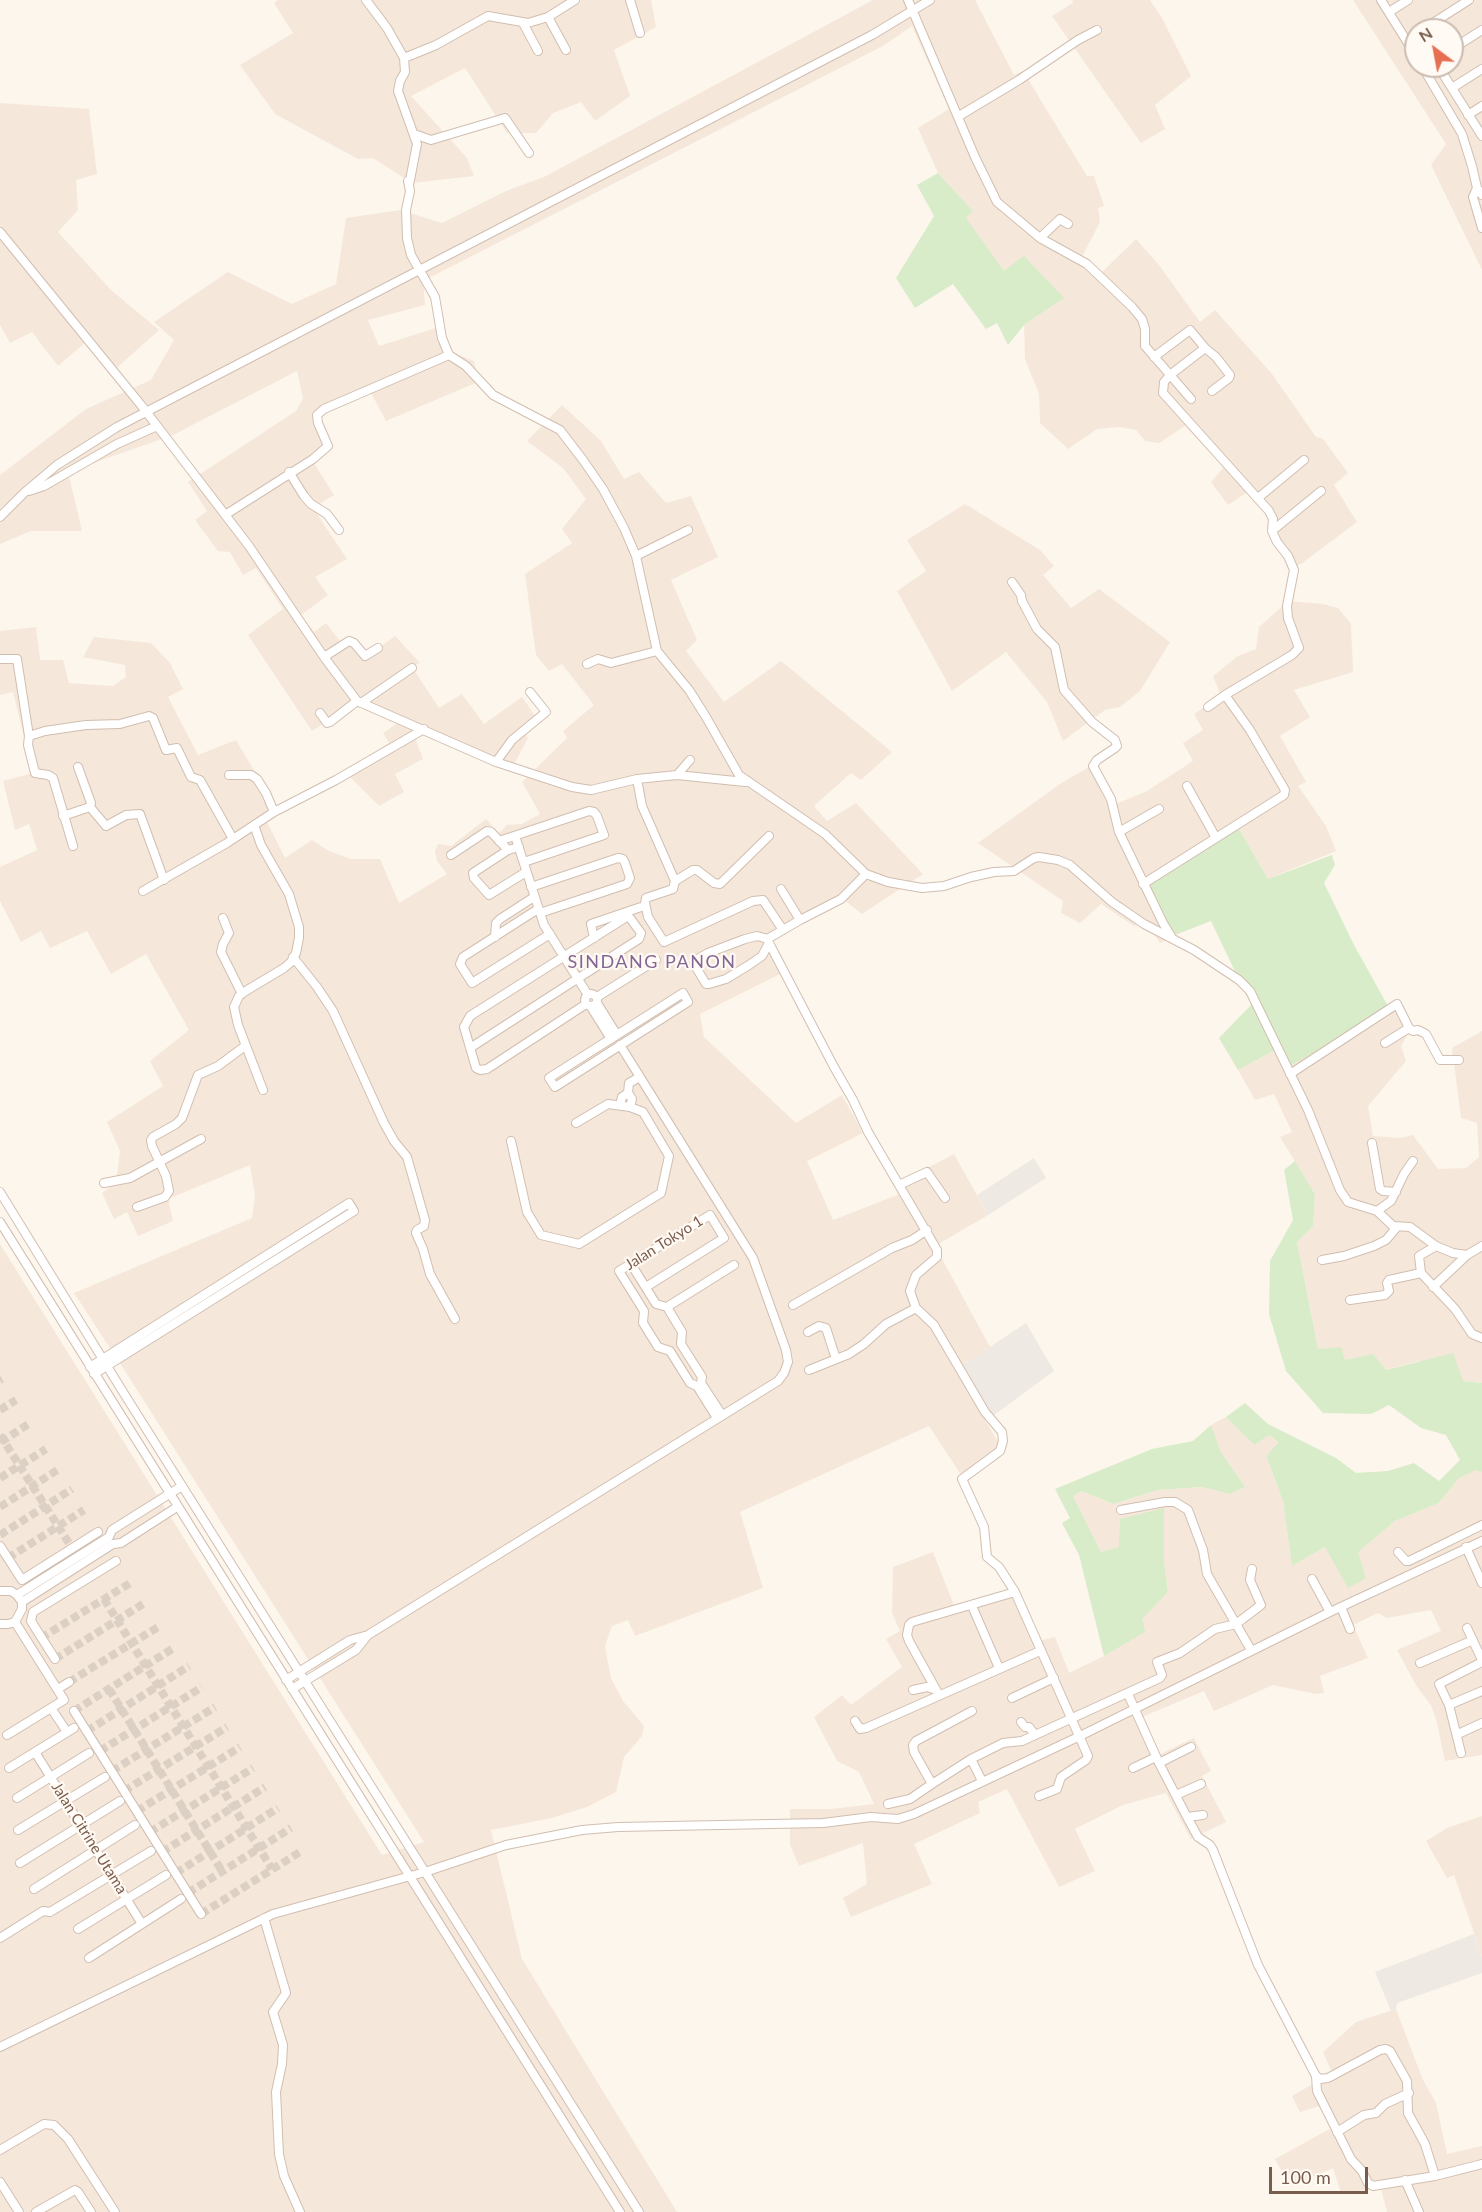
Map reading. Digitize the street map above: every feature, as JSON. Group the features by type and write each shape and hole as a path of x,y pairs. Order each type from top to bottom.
{"street":[{"path":"366,0 387,28 406,66 399,91 414,134 416,152 408,181 410,191 406,210 407,238 411,255 435,297 442,338 449,355 466,366 493,395 560,430 603,489 636,556 657,651 706,717 732,765 747,782 825,834 866,874 901,885 931,888 981,874 1014,871 1039,857 1058,860 1070,865 1112,902 1144,924 1194,950 1239,980 1250,991 1316,1127 1346,1200 1352,1204 1377,1210 1388,1222 1397,1227 1410,1227 1436,1246 1453,1254 1467,1255"},
{"path":"404,58 436,45 488,16 523,23 541,21 575,0"},
{"path":"630,0 640,33"},
{"path":"908,0 975,158 997,202 1040,238 1087,264 1132,307 1142,319 1145,329 1144,342 1154,357 1191,399"},
{"path":"0,509 25,492 57,465 147,412 872,35 930,0"},
{"path":"1381,0 1404,36"},
{"path":"1389,12 1408,0"},
{"path":"1441,18 1469,0"},
{"path":"548,17 567,50"},
{"path":"523,23 538,51"},
{"path":"959,116 1097,30"},
{"path":"1464,41 1482,30"},
{"path":"1452,88 1482,69"},
{"path":"1429,78 1462,134 1477,188 1482,195"},
{"path":"1446,78 1482,136"},
{"path":"1468,115 1482,106"},
{"path":"414,134 431,140 505,118 529,153"},
{"path":"1477,188 1473,197 1479,211 1482,228"},
{"path":"1040,238 1060,219 1068,224"},
{"path":"0,232 44,283 147,412 249,546 324,657 359,702 496,762 572,787 591,790 638,779 677,775 747,782"},
{"path":"1154,357 1190,330 1230,375 1212,391"},
{"path":"1205,348 1170,375 1162,387 1166,398 1269,511 1273,519 1272,531 1294,570 1287,606 1288,618 1299,648 1292,655 1208,707"},
{"path":"225,515 289,472 313,459 328,446 317,415 324,409 449,355"},
{"path":"0,518 25,492 44,486 117,444 157,426"},
{"path":"1258,498 1304,460"},
{"path":"289,472 304,496 311,504 327,514 339,530"},
{"path":"1272,531 1321,491"},
{"path":"636,556 688,530"},
{"path":"1012,582 1021,595 1037,629 1055,647 1064,690 1085,715 1117,743 1115,748 1097,760 1093,766 1111,799 1119,832 1143,884 1174,940"},
{"path":"324,657 349,641 354,643 365,656 378,648"},
{"path":"587,664 598,659 611,663 657,651"},
{"path":"0,658 17,659 29,736 28,745 35,773 53,778 73,846"},
{"path":"320,713 325,720 330,722 412,668"},
{"path":"496,762 512,740 546,712 530,692"},
{"path":"1143,884 1284,795 1285,790 1250,730 1225,695"},
{"path":"29,736 45,731 86,725 120,724 143,716 151,716 164,747 167,750 177,748 191,777 200,780 233,839"},
{"path":"142,891 233,839 274,812 336,780 424,729"},
{"path":"677,775 690,760"},
{"path":"78,767 91,803 90,807 106,826 126,815 140,814 164,880"},
{"path":"229,775 251,775 256,779 266,793 274,812"},
{"path":"638,779 642,806 675,881 674,889 645,900 648,917 664,942 753,901 764,900 783,930"},
{"path":"1187,786 1216,838"},
{"path":"63,816 90,807"},
{"path":"1119,832 1159,809"},
{"path":"499,841 589,811 597,816 604,835 524,861"},
{"path":"254,825 261,845 289,894 296,916 299,938 293,957 284,968 242,994 234,1007 234,1015 263,1090"},
{"path":"451,855 487,831 491,832 508,850"},
{"path":"515,836 539,911 564,957 614,1037"},
{"path":"675,881 697,870 714,883 720,884 769,836"},
{"path":"519,847 508,850 473,873 474,878 489,895 526,872"},
{"path":"531,887 618,858 625,863 630,878 627,884 539,911 460,960 472,983 550,933"},
{"path":"866,874 841,899 783,930 769,941 762,956 726,979 706,984 694,964 696,960 708,953 744,939 757,936 769,941 868,1132 927,1230 938,1254 916,1275 910,1285 910,1291 916,1308 934,1324 986,1412 1002,1432 1003,1441 1000,1451 962,1479 984,1527 987,1557 999,1567 1015,1592 1088,1756 1088,1759 1061,1777 1057,1789 1039,1796"},
{"path":"781,889 800,920"},
{"path":"495,937 496,923 534,897"},
{"path":"594,938 591,924 641,908"},
{"path":"627,914 594,938 470,1016 464,1027 476,1068 487,1069 656,960"},
{"path":"470,1048 639,939 641,933 627,914"},
{"path":"224,918 229,933 221,952 242,994"},
{"path":"293,957 333,1011 384,1123 394,1141 407,1157 425,1220 424,1226 416,1233 430,1274 455,1319"},
{"path":"683,993 688,1002 555,1087 549,1078 614,1037 683,993"},
{"path":"1290,1074 1396,1004 1399,1005 1409,1028 1426,1034 1440,1060 1459,1060"},
{"path":"650,1014 656,1023"},
{"path":"1385,1043 1409,1028"},
{"path":"286,1680 350,1640 368,1635 778,1381 784,1373 788,1362 786,1350 753,1258 620,1045"},
{"path":"137,1207 168,1194 169,1185 152,1146 153,1137 182,1118 198,1075 218,1066 245,1046"},
{"path":"630,1107 632,1099 628,1094 630,1083 640,1077"},
{"path":"620,1105 622,1097 628,1094"},
{"path":"511,1141 527,1212 541,1235 579,1244 661,1193 669,1156 643,1112 630,1107 608,1104 576,1123"},
{"path":"104,1183 130,1178 201,1139"},
{"path":"1372,1143 1380,1189 1396,1192"},
{"path":"1377,1210 1391,1201 1413,1161"},
{"path":"899,1185 927,1172 945,1198"},
{"path":"0,1192 182,1486 639,2212"},
{"path":"92,1370 354,1211 349,1203 105,1362"},
{"name":"Jalan Tokyo 1","path":"644,1311 618,1271 710,1215 724,1238 646,1287"},
{"path":"0,1222 620,2212"},
{"path":"1322,1260 1344,1256 1374,1246 1386,1240 1397,1227"},
{"path":"794,1305 927,1230"},
{"path":"1436,1246 1419,1256 1421,1273 1455,1309 1472,1334 1482,1338"},
{"path":"1433,1287 1467,1255 1482,1246"},
{"path":"631,1264 656,1304 667,1307 682,1332 681,1344 702,1377 699,1384"},
{"path":"667,1307 734,1265"},
{"path":"1350,1300 1385,1295 1389,1291 1387,1283 1389,1280 1421,1273"},
{"path":"656,1304 644,1311 643,1323 658,1347 670,1351 690,1383 699,1384"},
{"path":"809,1370 849,1354 886,1324 916,1308"},
{"path":"808,1332 819,1326 826,1328 836,1359"},
{"path":"670,1351 681,1344"},
{"path":"699,1384 720,1417"},
{"path":"111,1540 112,1530 182,1486"},
{"path":"1121,1510 1165,1502 1175,1502 1188,1510 1203,1550 1207,1574 1251,1650"},
{"path":"19,1598 111,1540 121,1543 177,1507"},
{"path":"1398,1552 1406,1561 1409,1561 1482,1525"},
{"path":"0,1546 22,1580 98,1532"},
{"path":"888,1804 912,1805 981,1777 1134,1708 1482,1541"},
{"path":"1466,1547 1482,1583"},
{"path":"55,1659 31,1621 33,1612 116,1561"},
{"path":"218,1572 231,1564"},
{"path":"0,2047 264,1918 425,1872 506,1845 582,1830 823,1823 871,1817 898,1819 932,1784 1003,1743 1019,1742 1071,1721 1161,1677 1157,1662 1180,1653 1215,1629 1236,1624 1261,1605 1250,1580 1252,1569"},
{"path":"1312,1579 1330,1612"},
{"path":"0,1591 11,1590 19,1598 22,1609 15,1622 0,1624"},
{"path":"937,1692 909,1641 907,1629 912,1623 1015,1592"},
{"path":"972,1606 999,1668"},
{"path":"1341,1607 1350,1629"},
{"path":"7,1735 64,1700 15,1622"},
{"path":"1461,1753 1458,1734 1440,1684 1482,1661 1480,1649 1467,1628"},
{"path":"292,1689 356,1650 368,1635"},
{"path":"1420,1663 1473,1640"},
{"path":"855,1721 862,1729 937,1692 1040,1651"},
{"path":"1012,1698 1054,1678"},
{"path":"58,1689 69,1682"},
{"path":"913,1690 927,1687 937,1692"},
{"path":"1449,1705 1482,1691"},
{"path":"1128,1694 1187,1817 1198,1837 1210,1845 1213,1850 1258,1965 1316,2076 1317,2091 1351,2159 1362,2171 1368,2183 1377,2186 1436,2176 1482,2164"},
{"path":"9,1768 70,1730 51,1708"},
{"path":"74,1711 201,1914"},
{"path":"932,1784 914,1752 913,1745 916,1741 972,1711"},
{"path":"1021,1722 1035,1735"},
{"path":"1458,1734 1482,1723"},
{"path":"1133,1768 1191,1747"},
{"path":"335,1758 348,1750"},
{"name":"Jalan Citrine Utama","path":"35,1752 142,1924"},
{"path":"17,1798 89,1753"},
{"path":"972,1761 981,1777"},
{"path":"18,1830 105,1777"},
{"path":"1176,1795 1201,1784"},
{"path":"20,1863 120,1802"},
{"path":"1187,1817 1203,1815"},
{"path":"34,1889 135,1825"},
{"path":"0,1938 43,1911 50,1912 151,1851"},
{"path":"78,1929 166,1875"},
{"path":"89,1958 182,1899"},
{"path":"264,1918 286,1993 273,2013 283,2045 282,2064 276,2092 279,2154 284,2176 300,2212"},
{"path":"1316,2076 1320,2079 1328,2078 1355,2062 1386,2049 1390,2051 1407,2081 1408,2114 1425,2144 1436,2176"},
{"path":"1338,2132 1364,2115 1376,2114 1385,2104 1409,2093"},
{"path":"0,2150 44,2124 54,2125 68,2139 115,2212"},
{"path":"1405,2181 1419,2212"},
{"path":"0,2182 19,2212"},
{"path":"36,2212 75,2190 91,2212"}],"shaded area":[{"path":"278,0 651,0 656,27 614,50 630,96 595,121 581,102 553,113 536,133 507,133 465,68 411,96 467,158 474,176 412,183 373,158 358,159 275,114 240,65 293,33 274,3"},
{"path":"873,0 975,0 1014,75 1023,71 1087,176 1094,176 1104,206 1098,208 1100,222 1082,257 1101,273 1136,239 1159,265 1200,322 1215,310 1272,374 1316,437 1323,439 1348,473 1334,485 1357,522 1301,564 1289,567 1270,537 1270,519 1249,491 1228,505 1211,482 1224,467 1185,426 1159,443 1145,441 1136,430 1120,427 1097,429 1068,449 1040,423 1039,394 1025,359 1024,325 1064,298 1004,272 965,218 973,211 938,173 918,128 949,109 912,26 883,46 423,281 425,305 368,320 379,346 436,328 449,351 474,361 478,382 386,421 369,389 315,413 328,447 312,460 334,495 313,508 347,559 315,577 328,595 301,615 314,632 326,623 343,645 352,640 365,658 395,636 420,663 412,667 439,708 462,694 484,724 522,697 538,720 523,730 528,738 512,768 485,762 427,731 415,738 423,759 395,774 404,792 379,806 344,771 389,743 383,733 398,723 355,703 312,731 248,635 283,609 256,568 243,575 230,552 218,551 195,520 207,511 188,482 296,411 303,398 297,371 173,435 68,472 82,531 31,531 0,544 0,475 86,409 151,380 174,340 154,322 228,272 292,304 336,284 346,218 400,210 442,223 506,191 544,177"},
{"path":"1072,0 1150,0 1162,18 1191,76 1155,105 1165,129 1141,143 1052,16 1073,3"},
{"path":"1353,0 1482,0 1482,270 1431,165 1446,144"},
{"path":"0,103 89,109 97,174 76,180 78,210 58,232 111,290 159,330 110,374 87,341 58,366 32,332 10,343 0,325"},
{"path":"562,405 601,441 624,479 639,472 666,503 691,496 718,557 671,580 697,640 686,651 724,702 781,661 892,752 861,780 851,773 814,806 827,821 856,803 923,874 862,914 843,899 770,939 784,972 700,1014 704,1037 796,1123 842,1095 863,1133 807,1161 833,1220 900,1194 895,1185 954,1154 988,1215 935,1246 990,1347 961,1366 976,1405 1000,1445 991,1460 963,1478 929,1426 740,1512 763,1588 635,1636 628,1620 612,1626 605,1646 611,1678 623,1701 644,1726 642,1736 624,1757 616,1792 587,1807 552,1818 491,1830 522,1959 677,2212 0,2212 0,1244 382,1855 424,1842 74,1293 252,1218 255,1195 250,1165 168,1199 173,1221 138,1236 127,1212 114,1219 102,1193 116,1183 120,1151 107,1122 163,1086 150,1061 189,1030 146,954 111,974 87,931 50,948 41,931 21,942 0,901 0,867 37,850 29,824 15,830 3,781 33,773 13,692 0,695 0,631 36,627 40,660 63,660 69,683 113,686 126,677 125,665 83,657 94,637 151,643 170,663 183,689 168,697 198,755 236,740 278,811 265,818 285,858 312,840 329,851 351,859 380,859 399,903 447,874 437,861 435,851 438,844 451,846 486,819 499,833 507,825 522,824 540,814 522,782 567,738 563,731 594,705 562,664 549,671 536,655 525,574 572,543 562,529 586,499 563,468 527,441"},
{"path":"965,504 1040,550 1054,566 1043,575 1071,608 1099,589 1170,642 1140,691 1120,707 1105,710 1063,741 1047,702 1006,652 952,691 897,591 926,571 907,540"},
{"path":"1288,601 1323,604 1338,608 1351,624 1353,672 1294,690 1310,717 1280,736 1306,782 1298,786 1326,826 1336,851 1268,879 1238,827 1146,884 1175,935 1160,943 1146,922 1134,926 1101,904 1080,923 1061,913 1063,901 978,843 1060,784 1089,767 1109,807 1147,791 1193,761 1183,743 1203,730 1194,714 1221,696 1213,676 1238,656 1256,649 1259,627"},
{"path":"1399,999 1413,1026 1401,1046 1406,1061 1368,1106 1373,1136 1400,1138 1413,1135 1438,1169 1466,1168 1479,1157 1477,1123 1461,1118 1452,1048 1482,1031 1482,1383 1463,1381 1419,1361 1385,1370 1344,1360 1318,1349 1297,1242 1313,1226 1315,1194 1280,1137 1292,1132 1274,1094 1255,1100 1238,1070 1279,1048 1330,1044"},
{"path":"1034,1158 1046,1178 988,1215 977,1195"},
{"path":"1026,1323 1054,1371 986,1421 976,1405 961,1366"},
{"path":"1226,1417 1254,1445 1270,1435 1278,1444 1266,1456 1283,1501 1292,1566 1325,1547 1366,1578 1357,1552 1395,1521 1439,1503 1459,1478 1476,1469 1482,1472 1482,1755 1445,1761 1431,1705 1417,1687 1397,1650 1441,1631 1431,1610 1387,1618 1378,1613 1353,1625 1368,1658 1320,1676 1324,1693 1316,1694 1273,1685 1214,1711 1204,1691 1142,1717 1160,1754 1194,1738 1211,1771 1202,1776 1226,1822 1191,1839 1166,1793 1123,1805 1075,1829 1095,1871 1059,1887 1007,1789 978,1802 980,1813 914,1844 932,1884 851,1917 843,1898 867,1884 863,1843 799,1866 790,1845 790,1809 831,1809 874,1804 859,1772 837,1761 814,1717 842,1695 851,1705 902,1667 886,1639 900,1631 892,1613 893,1567 933,1552 955,1608 1019,1588 1039,1641 1055,1637 1069,1673 1104,1656 1168,1592 1164,1561 1164,1508 1119,1547 1101,1552 1073,1496 1082,1491 1113,1504 1158,1490 1202,1487 1230,1494 1245,1487 1221,1452 1211,1425"},
{"path":"1482,1816 1482,1956 1454,1875 1447,1878 1426,1841 1447,1828"},
{"path":"1474,1934 1482,1956 1482,1973 1397,2003 1396,2009 1391,2011 1375,1972"},
{"path":"1396,2009 1423,2080 1436,2103 1447,2154 1482,2146 1482,2212 1387,2212 1381,2188 1341,2193 1333,2168 1290,2187 1275,2159 1335,2126 1326,2104 1300,2112 1292,2096 1332,2073 1323,2052 1356,2022"}],"green space":[{"path":"938,173 973,211 966,218 1004,271 1024,256 1064,298 1024,325 1008,345 997,323 986,329 953,284 915,308 896,278 934,216 917,185"},
{"path":"1238,827 1268,879 1332,855 1335,865 1324,883 1353,943 1388,1006 1330,1044 1288,1067 1279,1048 1238,1070 1219,1038 1251,1005 1211,921 1175,935 1145,884"},
{"path":"1295,1161 1315,1194 1313,1226 1297,1242 1318,1349 1341,1347 1345,1360 1373,1354 1386,1370 1453,1353 1463,1381 1482,1383 1482,1472 1476,1470 1459,1478 1439,1503 1395,1521 1358,1552 1366,1578 1348,1588 1325,1547 1292,1566 1283,1501 1266,1456 1278,1443 1270,1435 1254,1445 1226,1417 1245,1403 1268,1424 1336,1458 1356,1473 1388,1471 1414,1463 1439,1481 1460,1460 1446,1435 1421,1428 1389,1405 1371,1414 1323,1413 1286,1371 1269,1314 1270,1261 1293,1220 1284,1170"},
{"path":"1211,1425 1221,1452 1245,1487 1230,1494 1202,1487 1158,1490 1113,1504 1082,1491 1073,1496 1101,1552 1119,1547 1120,1519 1164,1508 1164,1561 1168,1592 1142,1619 1145,1632 1104,1656 1079,1555 1062,1523 1070,1518 1055,1489 1152,1449 1193,1441"}],"tunnel":[{"path":"0,1410 16,1400"},
{"path":"1,1442 30,1423"},
{"path":"0,1435 72,1548"},
{"path":"0,1478 46,1449"},
{"path":"0,1507 59,1469"},
{"path":"0,1535 72,1489"},
{"path":"8,1558 84,1510"},
{"path":"41,1638 130,1583"},
{"path":"104,1599 272,1869"},
{"path":"55,1659 143,1604"},
{"path":"69,1682 158,1627"},
{"path":"74,1711 172,1649"},
{"path":"87,1731 189,1666"},
{"path":"100,1751 202,1687"},
{"path":"109,1689 222,1871"},
{"path":"112,1771 215,1707"},
{"path":"124,1791 227,1727"},
{"path":"137,1811 240,1747"},
{"path":"150,1832 253,1768"},
{"path":"162,1852 265,1787"},
{"path":"176,1873 278,1808"},
{"path":"188,1893 291,1828"},
{"path":"201,1914 300,1852"}],"district":[{"name":"SINDANG PANON","path":"652,962"}]}
